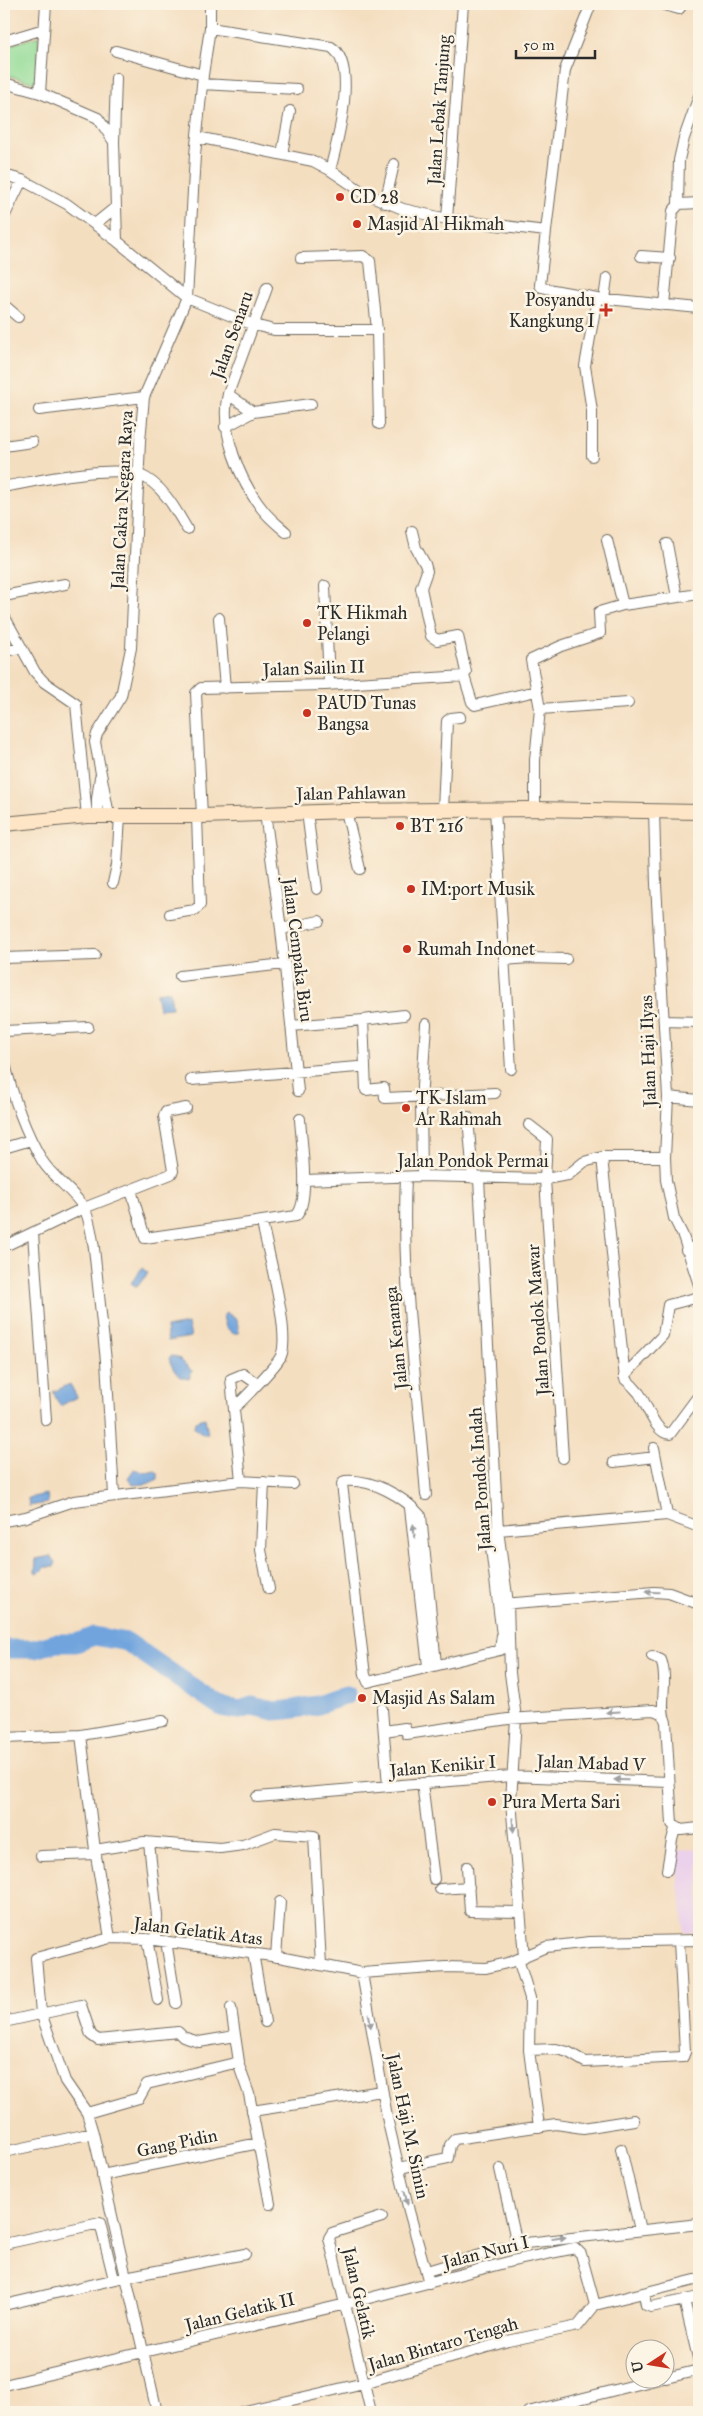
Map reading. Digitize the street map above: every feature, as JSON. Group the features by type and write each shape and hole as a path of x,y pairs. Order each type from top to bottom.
{"main road":[{"name":"Jalan Pahlawan","path":"4,824 103,816 200,816 346,811 535,809 699,812"}],"street":[{"path":"40,93 46,4"},
{"name":"Jalan Cakra Negara Raya","path":"103,816 107,798 101,776 96,739 121,696 131,648 141,425 144,396 187,298 197,137 202,79 210,28 210,4"},
{"name":"Jalan Lebak Tanjung","path":"447,219 463,4"},
{"path":"592,4 565,70 541,287 600,298 699,308"},
{"path":"661,4 677,9 681,8 683,4"},
{"path":"4,41 44,28"},
{"path":"210,28 281,38 331,47 336,50 343,68 343,117 330,170"},
{"path":"116,51 202,79 297,89"},
{"path":"116,78 114,142 117,241"},
{"path":"4,83 40,93 98,118 114,142"},
{"path":"664,305 673,211 678,204 679,160 684,138 699,96"},
{"path":"98,118 115,110"},
{"path":"282,154 290,111"},
{"path":"197,137 313,161 330,170 349,185 385,203 447,219 546,230"},
{"path":"385,203 394,164"},
{"path":"4,175 22,180 67,204 117,241 187,298 254,325 288,331 377,330"},
{"path":"4,217 22,180"},
{"path":"678,204 699,202"},
{"path":"95,224 116,207"},
{"path":"301,258 363,256 369,259 377,330 379,424"},
{"path":"641,256 670,258"},
{"path":"592,456 592,411 585,366 600,298 608,278"},
{"name":"Jalan Senaru","path":"267,288 228,394 224,409 225,427 232,452 251,492 263,511 286,532"},
{"path":"4,305 18,317"},
{"name":"Jalan Senaru","path":"228,394 253,412"},
{"path":"39,410 144,396"},
{"path":"225,427 253,412 311,404"},
{"path":"4,446 32,442"},
{"path":"7,486 103,473 140,475 153,484 170,502 187,529"},
{"path":"412,531 416,548 425,564 426,574 422,580 421,588 431,636 436,640 458,636 466,672 464,676 475,705 536,691"},
{"path":"608,540 623,605"},
{"path":"667,544 677,598"},
{"path":"4,596 65,584"},
{"path":"325,586 329,684"},
{"path":"535,809 535,760 540,709 530,661 561,646 600,634 598,612 623,605 699,594"},
{"path":"4,616 20,648 44,682 76,704 117,865 113,883"},
{"path":"219,618 225,688"},
{"path":"4,651 20,648"},
{"name":"Jalan Sailin II","path":"200,816 196,692 200,688 329,684 464,676"},
{"path":"540,709 628,704"},
{"path":"444,810 447,721 451,718 460,717"},
{"path":"495,810 511,1070"},
{"name":"Jalan Haji Ilyas","path":"654,810 656,884 668,1097 665,1157 671,1204 699,1285"},
{"path":"346,811 360,869"},
{"path":"307,812 317,888"},
{"name":"Jalan Cempaka Biru","path":"266,813 281,929 298,1091"},
{"path":"170,914 195,910 200,905 200,816"},
{"path":"281,929 319,921"},
{"path":"4,958 96,955"},
{"path":"504,960 529,958 566,959"},
{"path":"180,976 284,964"},
{"path":"291,1026 363,1020 404,1014"},
{"path":"363,1020 366,1090 384,1088 385,1098 495,1093"},
{"path":"664,1021 699,1022"},
{"path":"422,1176 422,1096 426,1024"},
{"path":"4,1031 88,1027"},
{"path":"4,1059 20,1117 31,1140 44,1164 84,1208 96,1258 106,1361 114,1495"},
{"path":"191,1080 296,1070 358,1067"},
{"path":"668,1097 699,1100"},
{"path":"9,1244 84,1208 172,1173 164,1116 166,1112 186,1108"},
{"name":"Jalan Pondok Indah","path":"468,1117 476,1179 498,1530"},
{"path":"130,1190 145,1238 291,1218 299,1213 301,1208 304,1180 300,1119"},
{"name":"Jalan Pondok Mawar","path":"529,1125 547,1139 545,1179 563,1458"},
{"path":"4,1148 31,1140"},
{"path":"602,1157 624,1376 643,1399 659,1428 666,1434 670,1434 699,1395"},
{"name":"Jalan Pondok Permai","path":"304,1180 422,1176 476,1179 545,1179 568,1176 584,1162 602,1157 665,1157"},
{"name":"Jalan Kenanga","path":"406,1177 404,1236 408,1318 420,1408 426,1495"},
{"path":"234,1408 280,1357 284,1341 262,1222"},
{"path":"33,1233 46,1420"},
{"path":"686,1250 699,1246"},
{"path":"624,1376 663,1335 668,1305 699,1297"},
{"path":"241,1481 231,1379 243,1374 256,1383"},
{"path":"614,1462 655,1453 668,1515"},
{"path":"4,1521 26,1517 74,1501 114,1495 241,1481 293,1484"},
{"path":"432,1665 410,1508 392,1493 369,1483 346,1481 341,1486 366,1679 371,1682 432,1665 499,1651 502,1646 502,1603"},
{"path":"264,1482 261,1550 269,1589"},
{"path":"511,1776 516,1718 502,1603 490,1540 493,1532 498,1530 668,1515 699,1527"},
{"path":"502,1603 654,1592 670,1593 699,1604"},
{"path":"652,1656 661,1660 664,1666 665,1694 662,1713 666,1722 672,1824 676,1829"},
{"path":"382,1710 388,1786"},
{"path":"384,1730 405,1728 408,1734 516,1718 653,1710 662,1713"},
{"path":"4,1738 82,1735 163,1721"},
{"path":"82,1735 95,1852 110,1938"},
{"name":"Jalan Mabad V","path":"511,1776 670,1782"},
{"name":"Jalan Kenikir I","path":"257,1797 511,1776 520,1912 521,1958 530,1998 529,2050 539,2127"},
{"path":"422,1783 434,1879"},
{"path":"676,1829 699,1828"},
{"path":"668,1870 672,1840 676,1829"},
{"path":"40,1856 95,1852 149,1843 220,1848 243,1845 275,1833 314,1836 321,1965"},
{"path":"149,1843 157,1916 158,2000"},
{"path":"467,1867 470,1911 520,1912"},
{"path":"440,1889 469,1887"},
{"path":"276,1957 280,1902"},
{"name":"Jalan Gelatik Atas","path":"157,2412 93,2133 87,2114 65,2081 41,2014 36,1958 110,1938 156,1940 254,1953 362,1973 446,1967 486,1968 521,1958 546,1947 590,1942 699,1940"},
{"path":"156,1940 176,2003"},
{"path":"529,2050 568,2052 586,2062 683,2057 685,2052 679,1941"},
{"path":"254,1953 266,2022"},
{"name":"Jalan Haji M. Simin","path":"362,1973 382,2091 399,2168 429,2283"},
{"path":"4,2022 81,2005 91,2035 95,2040 102,2041 178,2032 183,2037 199,2042 235,2036"},
{"path":"231,2008 238,2063 247,2086 270,2204"},
{"path":"87,2114 140,2098 147,2084 238,2063"},
{"path":"252,2111 382,2091"},
{"path":"399,2168 448,2158 450,2145 455,2139 560,2124 583,2128 634,2120"},
{"path":"4,2152 93,2133"},
{"name":"Gang Pidin","path":"102,2175 259,2143"},
{"path":"621,2149 640,2230"},
{"path":"500,2169 517,2244"},
{"name":"Jalan Gelatik","path":"371,2412 330,2235 382,2217"},
{"path":"4,2244 100,2223 114,2279"},
{"path":"427,2271 517,2244 699,2224"},
{"name":"Jalan Nuri I","path":"346,2304 512,2261 575,2248 581,2254 595,2305"},
{"path":"4,2306 114,2279 245,2254"},
{"path":"595,2305 699,2279"},
{"path":"644,2293 646,2305 650,2308 699,2297"},
{"path":"684,2300 699,2362"},
{"name":"Jalan Gelatik II","path":"4,2384 346,2304"},
{"name":"Jalan Bintaro Tengah","path":"241,2412 364,2383 508,2341 578,2326 595,2305"},
{"path":"676,2375 699,2370"},
{"path":"528,2412 626,2388"},
{"path":"284,2401 287,2412"}],"shaded area":[{"path":"699,1848 699,1932 684,1933 676,1850"}],"green space":[{"path":"39,36 37,84 4,74 4,47"}],"water":[{"path":"170,991 172,1008 159,1009 156,993"},
{"path":"142,1268 148,1273 137,1287 131,1283"},
{"path":"226,1312 237,1320 239,1333 232,1333 226,1327 223,1317"},
{"path":"188,1324 191,1337 168,1341 166,1328"},
{"path":"172,1356 178,1357 192,1371 189,1379 181,1377 176,1372 169,1358"},
{"path":"70,1384 77,1397 60,1406 53,1392"},
{"path":"205,1418 208,1434 203,1434 194,1427 195,1421"},
{"path":"134,1469 146,1473 155,1471 158,1473 158,1479 147,1484 133,1485 128,1479"},
{"path":"47,1494 48,1503 29,1506 28,1498"},
{"path":"51,1556 56,1562 54,1567 45,1567 39,1573 35,1572 36,1559"}],"waterway":[{"path":"4,1649 34,1649 56,1643 76,1643 94,1636 127,1642 221,1707 240,1710 252,1706 274,1711 287,1710 318,1705 346,1695"}],"place":[{"name":"CD 28","path":"340,197"},
{"name":"Masjid Al Hikmah","path":"357,224"},
{"name":"Posyandu Kangkung I","path":"606,310"},
{"name":"TK Hikmah Pelangi","path":"307,623"},
{"name":"PAUD Tunas Bangsa","path":"307,713"},
{"name":"BT 216","path":"400,826"},
{"name":"IM:port Musik","path":"411,889"},
{"name":"Rumah Indonet","path":"407,949"},
{"name":"TK Islam Ar Rahmah","path":"406,1108"},
{"name":"Masjid As Salam","path":"362,1698"},
{"name":"Pura Merta Sari","path":"492,1802"}]}
